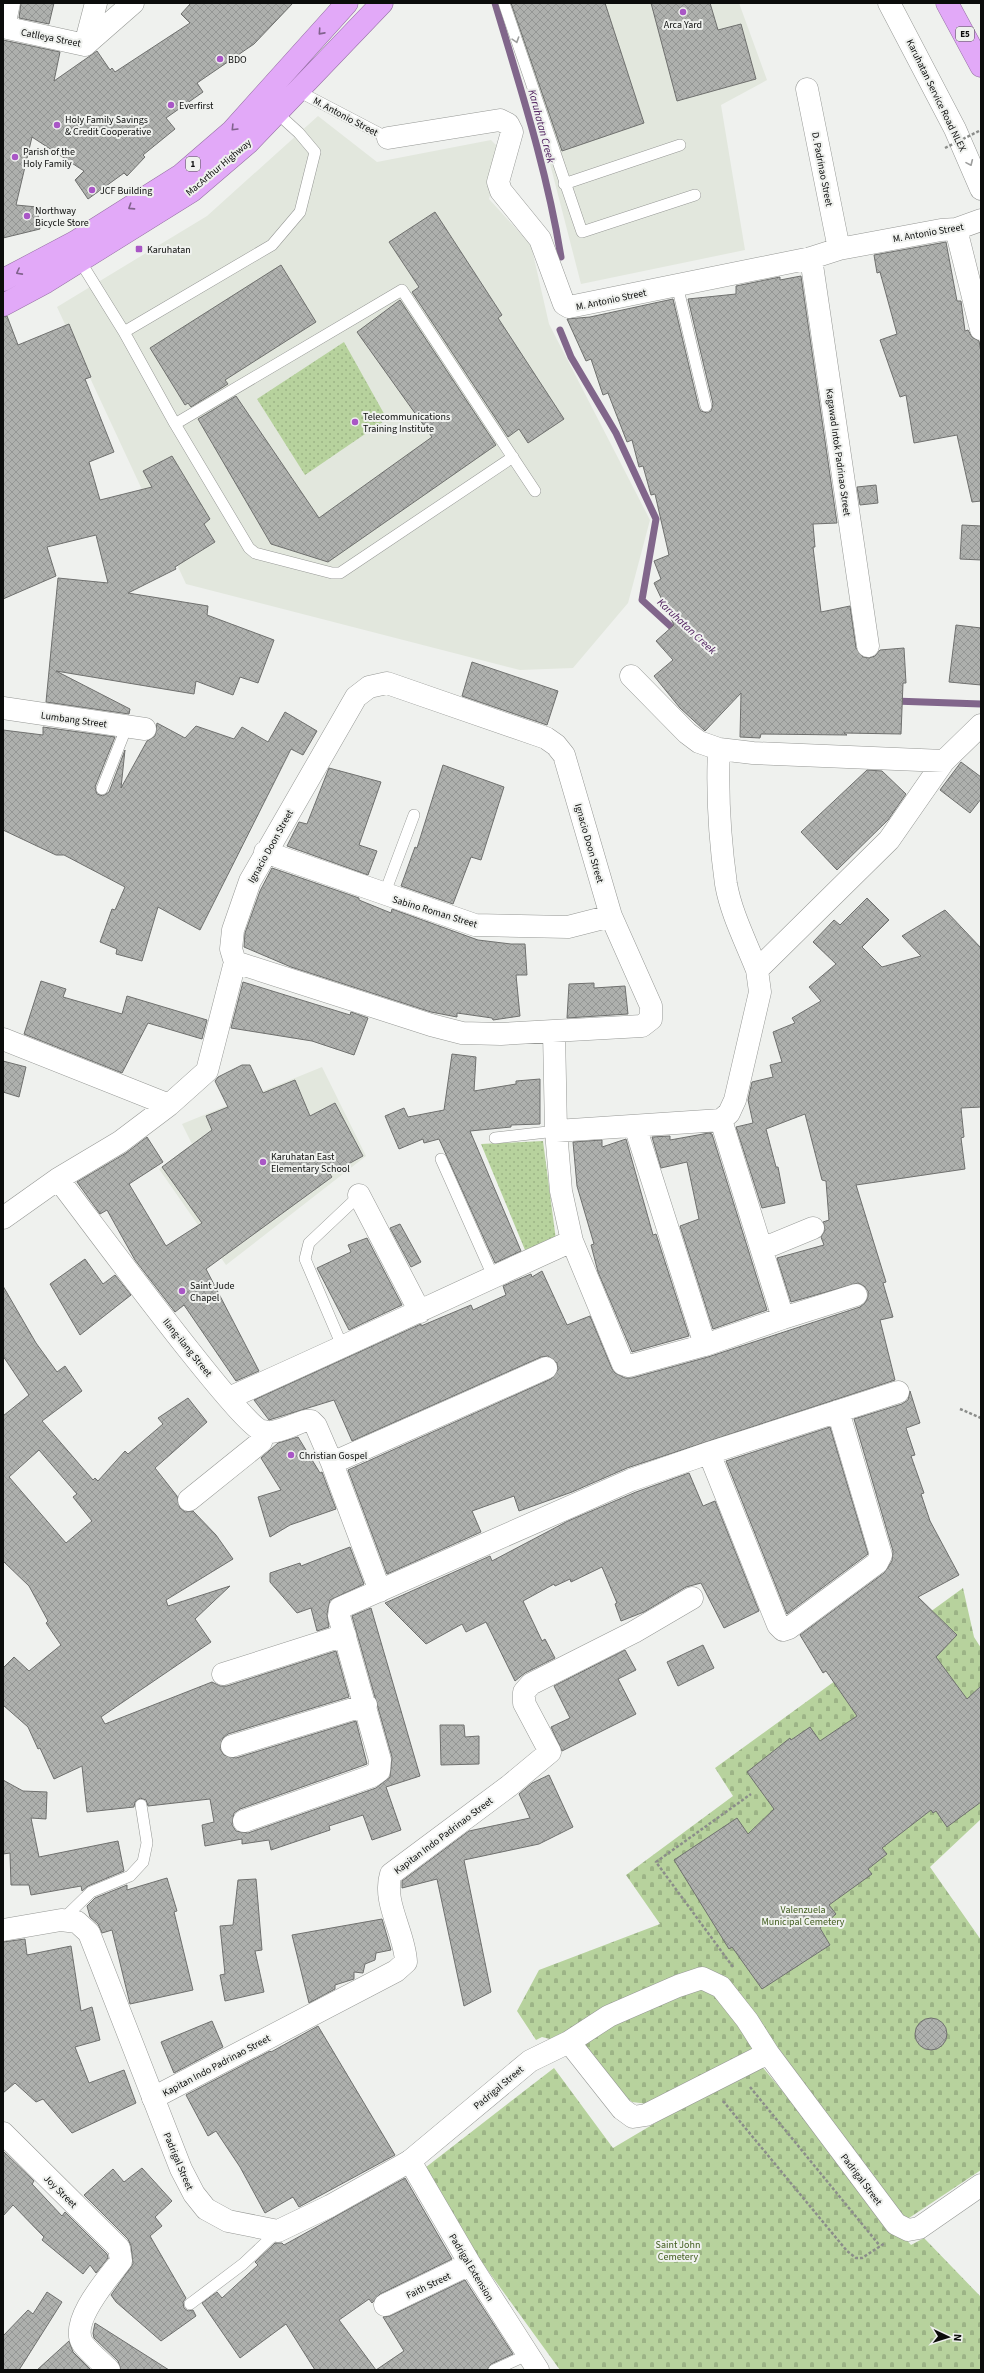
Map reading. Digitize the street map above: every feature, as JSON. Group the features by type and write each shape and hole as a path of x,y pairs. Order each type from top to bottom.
{"highway":[{"name":"MacArthur Highway","path":"3,280 75,242 181,175 232,131 347,3"},
{"name":"MacArthur Highway","path":"3,305 80,261 192,192 248,143 382,3"},
{"name":"E5","path":"947,3 981,66"}],"street":[{"path":"3,27 9,3"},
{"path":"85,45 96,3"},
{"name":"Catlleya Street","path":"3,27 85,45 132,3"},
{"name":"Karuhatan Service Road NLEX","path":"889,3 901,12 981,189"},
{"name":"D. Padrinao Street","path":"806,90 839,249"},
{"name":"M. Antonio Street","path":"388,138 500,120 508,124 512,132 498,182 501,191 540,239 564,304 569,307 811,258 839,249 941,230 956,229 981,220"},
{"path":"956,229 981,329"},
{"name":"Kagawad Intok Padrinao Street","path":"811,258 868,646"},
{"path":"631,676 686,732 699,742 719,749 753,753 944,761"},
{"name":"Ignacio Doon Street","path":"169,1105 207,1071 235,962 231,949 233,930 250,881 265,852 356,697 369,687 387,683 546,738 556,745 564,755 611,916 651,1006 651,1019 642,1026 554,1032 462,1033 431,1026 235,962"},
{"name":"Lumbang Street","path":"3,708 136,728"},
{"path":"757,970 889,840 944,761 981,725"},
{"path":"556,1132 720,1120 729,1113 735,1100 760,992 757,970 733,909 726,884 718,780 719,749"},
{"name":"Sabino Roman Street","path":"265,852 384,895 475,925 568,927 611,916"},
{"path":"554,1032 556,1132 561,1191 572,1240 623,1364 629,1366 705,1345 856,1295"},
{"path":"3,1038 169,1105"},
{"path":"3,1218 58,1179 120,1142 169,1105"},
{"path":"720,1120 783,1318"},
{"path":"635,1126 705,1345"},
{"name":"Ilang-ilang Street","path":"58,1179 178,1335 229,1398 258,1428 264,1432"},
{"path":"363,1192 420,1312"},
{"path":"762,1249 812,1228"},
{"path":"229,1398 272,1377 343,1348 572,1240"},
{"path":"332,1463 546,1368"},
{"path":"244,1821 372,1776 379,1771 380,1760 366,1705 339,1616 340,1608 631,1480 709,1453 898,1392"},
{"path":"709,1453 778,1625 783,1630 789,1628 877,1563 881,1555 838,1411"},
{"path":"190,1500 261,1442 264,1432 270,1432 305,1421 311,1421 316,1426 332,1463 380,1591"},
{"name":"Kapitan Indo Padrinao Street","path":"153,2098 396,1971 406,1962 405,1950 388,1892 391,1874 509,1786 550,1752 524,1703 524,1692 531,1684 634,1632 692,1598"},
{"path":"223,1674 345,1635"},
{"path":"232,1746 366,1705"},
{"name":"Padrigal Street","path":"3,1930 61,1920 77,1922 89,1933 181,2168 194,2194 206,2209 228,2221 278,2231 330,2206 410,2161 530,2061 569,2042 609,2016 678,1986 702,1978 721,1987 747,2020 768,2053 896,2224 908,2230"},
{"path":"569,2042 622,2109 633,2117 646,2115 768,2053"},
{"name":"Joy Street","path":"3,2134 119,2248 121,2261 90,2303 82,2320 80,2331 82,2342 109,2370"},
{"name":"Padrigal Extension","path":"410,2161 470,2264 533,2362"},
{"path":"908,2230 919,2228 981,2185"},
{"name":"Faith Street","path":"385,2305 470,2264"}],"lane":[{"path":"504,3 564,184 582,232 695,195"},
{"name":"M. Antonio Street","path":"298,91 388,138"},
{"path":"124,332 272,245 300,212 315,152 299,132 277,113"},
{"path":"564,184 680,145"},
{"path":"80,261 124,332 175,424 249,548 255,553 332,573 340,573 513,457"},
{"path":"677,285 706,406"},
{"path":"175,424 402,290 535,491"},
{"path":"102,789 136,728"},
{"path":"384,895 414,815"},
{"path":"495,1138 556,1132"},
{"path":"441,1159 493,1276"},
{"path":"343,1348 306,1259 306,1254 309,1243 363,1192"},
{"path":"61,1920 91,1892 130,1876 143,1862 147,1843 141,1805"},
{"path":"190,2304 243,2264 278,2231"},
{"path":"494,2370 533,2362"}],"path":[{"path":"945,148 981,130"},
{"path":"960,1409 981,1418"},
{"path":"735,1970 656,1862 751,1794"},
{"path":"736,2070 880,2246"},
{"path":"709,2084 847,2251 856,2258 862,2258 908,2230"}],"shaded area":[{"path":"500,3 739,3 767,80 721,105 745,250 581,284 547,152"},
{"name":"Telecommunications Training Institute","path":"318,116 377,162 491,140 501,150 489,199 531,245 549,324 650,520 628,603 573,668 520,670 186,584 57,307 207,216"},
{"name":"Karuhatan East Elementary School","path":"322,1067 366,1156 226,1265 159,1169 192,1144 182,1124"}],"green space":[{"path":"344,342 387,419 305,475 257,399"},
{"path":"543,1141 556,1240 525,1250 481,1144"},
{"name":"Valenzuela Municipal Cemetery","path":"963,1588 974,1637 981,1648 981,1819 930,1867 981,1940 981,2170 906,2220 766,2046 657,2105 632,2102 613,2085 581,2047 542,2037 536,2040 517,2011 539,1970 660,1924 626,1875 733,1796 715,1768"},
{"name":"Saint John Cemetery","path":"760,2064 911,2245 924,2238 981,2297 981,2370 560,2370 478,2257 421,2171 554,2068 613,2148 706,2093"}],"building":[{"path":"21,3 54,3 49,24 19,18"},
{"path":"191,3 293,3 254,44 197,83 203,92 166,118 175,129 143,155 145,157 127,176 124,173 88,199 75,180 84,171 32,137 16,205 37,207 40,229 3,238 3,40 60,52 54,81 97,51 110,70 112,68 115,72 190,23 181,14"},
{"path":"511,3 605,3 644,123 562,151"},
{"path":"651,3 710,3 718,30 741,24 756,79 677,101"},
{"path":"435,212 502,315 498,318 564,419 528,443 519,429 508,437 412,292 419,287 389,242"},
{"path":"946,242 957,301 961,301 965,331 968,330 972,337 979,341 981,352 981,501 972,502 957,435 914,443 906,395 900,397 880,340 897,334 880,272 877,273 874,255"},
{"path":"281,265 316,322 225,380 228,384 191,407 188,403 185,405 150,348"},
{"path":"801,276 837,523 813,524 815,547 813,547 821,612 850,606 856,648 863,657 869,658 875,656 880,650 904,648 906,683 903,683 901,734 761,734 760,738 740,737 741,693 705,731 680,708 654,676 673,660 656,641 674,625 654,583 661,579 654,561 669,555 655,494 651,495 643,466 639,467 632,440 627,442 608,393 603,395 591,359 586,361 567,319 590,317 673,299 699,408 701,411 707,413 711,411 713,404 688,299 736,294 736,286 780,277 780,280"},
{"path":"400,300 496,445 328,562 271,544 198,419 236,396 319,518 432,437 357,332"},
{"path":"7,316 18,345 69,324 91,377 85,379 114,452 89,462 100,500 152,487 143,471 172,456 210,519 204,524 215,542 175,567 176,569 128,593 208,606 207,615 274,640 258,683 240,677 233,695 196,681 194,694 56,671 130,709 129,714 46,702 58,578 108,583 96,535 47,547 56,576 3,599 3,317"},
{"path":"876,485 878,503 860,505 857,487"},
{"path":"962,525 981,526 981,560 960,559"},
{"path":"956,625 981,628 981,685 949,682"},
{"path":"472,662 558,691 547,725 462,696"},
{"path":"285,712 317,731 303,755 291,749 200,930 158,907 142,961 116,954 117,949 100,942 112,909 115,910 125,887 64,855 56,855 3,830 3,730 43,735 43,727 115,737 95,787 97,794 103,796 109,792 125,750 121,788 147,741 155,736 157,723 185,738 196,726 234,739 242,727 268,742"},
{"path":"961,762 981,777 981,799 970,813 940,790"},
{"path":"443,765 504,787 481,860 471,857 453,904 401,886 415,847 417,848"},
{"path":"329,768 381,782 359,845 377,851 368,875 287,846 299,822 307,824"},
{"path":"867,770 882,771 906,794 888,820 837,870 801,832"},
{"path":"272,868 359,898 359,900 391,913 392,909 478,940 525,944 527,975 516,975 520,1016 493,1020 492,1018 457,1013 457,1017 431,1012 291,967 244,947 245,933 260,891"},
{"path":"867,898 889,920 862,947 882,967 921,956 902,936 945,910 981,948 981,1107 961,1108 964,1137 961,1138 965,1169 856,1185 886,1282 883,1283 893,1317 880,1320 895,1380 627,1468 572,1492 519,1511 514,1496 472,1511 481,1532 387,1574 348,1470 551,1379 558,1370 557,1363 548,1356 541,1357 352,1441 334,1400 269,1420 254,1400 421,1324 421,1326 471,1305 473,1310 506,1295 503,1286 531,1274 532,1277 542,1271 567,1325 590,1316 612,1369 615,1373 625,1378 632,1378 708,1357 860,1307 865,1303 868,1297 868,1291 864,1286 858,1283 791,1302 777,1258 824,1245 821,1237 825,1230 823,1222 829,1220 826,1181 822,1180 805,1114 766,1129 776,1167 778,1167 785,1203 762,1208 736,1127 753,1123 748,1100 752,1082 773,1077 770,1065 782,1062 773,1032 795,1023 792,1018 821,1001 809,987 836,964 813,942 834,920 840,925"},
{"path":"41,981 66,989 63,997 122,1014 127,996 207,1020 202,1039 148,1023 122,1073 24,1034"},
{"path":"243,982 350,1015 351,1012 368,1018 354,1055 312,1041 231,1028"},
{"path":"594,983 594,988 625,986 628,1014 567,1018 569,984"},
{"path":"452,1054 476,1057 474,1091 516,1084 516,1081 540,1079 540,1124 511,1125 511,1127 470,1131 521,1251 495,1263 439,1139 424,1143 423,1139 399,1149 385,1116 404,1108 408,1117 444,1110"},
{"path":"3,1061 26,1067 19,1097 3,1092"},
{"path":"242,1065 250,1065 263,1093 295,1080 310,1116 335,1103 363,1156 330,1174 332,1177 206,1269 259,1371 236,1381 184,1305 175,1312 135,1260 107,1210 100,1214 77,1182 126,1153 147,1137 163,1162 129,1184 166,1246 202,1223 162,1167 212,1130 206,1116 228,1107 215,1081 218,1077"},
{"path":"709,1133 712,1134 767,1310 713,1329 680,1226 699,1219 687,1162 661,1168 652,1137 670,1136 670,1140"},
{"path":"626,1139 653,1235 656,1234 689,1336 632,1352 598,1272 591,1245 594,1244 577,1186 573,1142 602,1140 602,1147"},
{"path":"400,1224 421,1262 411,1267 390,1228"},
{"path":"367,1238 402,1305 349,1330 317,1268 351,1252 348,1245"},
{"path":"85,1259 103,1284 115,1275 131,1295 80,1335 50,1284"},
{"path":"3,1286 36,1343 57,1372 65,1366 82,1391 42,1421 93,1480 95,1478 98,1481 125,1451 128,1454 163,1424 158,1418 188,1398 207,1422 155,1468 177,1496 180,1508 185,1512 193,1511 216,1535 233,1559 166,1600 168,1606 230,1586 195,1619 211,1642 101,1717 105,1724 212,1682 220,1686 227,1686 336,1651 349,1697 228,1734 223,1738 220,1749 224,1755 236,1758 356,1721 367,1764 240,1809 234,1813 232,1825 236,1831 248,1833 376,1788 390,1777 392,1757 352,1616 371,1608 420,1776 386,1787 401,1830 372,1840 363,1815 329,1826 330,1830 271,1850 269,1840 242,1844 242,1839 205,1846 202,1825 214,1822 210,1799 148,1806 146,1800 140,1798 135,1802 134,1807 87,1812 82,1766 54,1779 40,1748 38,1749 28,1727 3,1705 3,1668 14,1657 29,1671 61,1645 46,1623 48,1621 29,1586 3,1561 3,1416 29,1395 3,1356","holes":["39,1450 77,1494 73,1497 92,1521 66,1543 9,1477"]},
{"path":"910,1391 920,1423 906,1428 915,1455 911,1456 924,1493 921,1494 930,1521 959,1575 918,1597 957,1635 936,1657 967,1699 981,1686 981,1802 947,1827 936,1811 933,1813 931,1810 882,1848 887,1854 868,1869 872,1874 829,1905 836,1914 820,1928 830,1945 762,1989 732,1947 729,1949 674,1860 737,1818 748,1834 774,1809 747,1772 790,1738 791,1740 810,1727 820,1741 857,1716 826,1671 823,1673 800,1635 884,1573 892,1561 893,1551 854,1419 902,1404 908,1400"},
{"path":"830,1427 868,1554 787,1614 726,1461"},
{"path":"298,1437 320,1473 322,1472 336,1509 290,1525 270,1537 258,1497 281,1490 261,1458 278,1443"},
{"path":"689,1473 703,1506 715,1501 759,1611 724,1628 701,1583 686,1587 644,1612 621,1621 615,1604 617,1603 602,1567 571,1582 570,1579 555,1586 554,1584 523,1601 542,1641 545,1639 555,1658 525,1673 515,1681 486,1622 466,1632 462,1624 426,1644 385,1603 490,1556 492,1561 568,1521 636,1492"},
{"path":"350,1547 364,1584 330,1600 327,1614 329,1627 317,1631 311,1608 297,1613 270,1582 270,1573 300,1563 301,1566"},
{"path":"703,1645 714,1668 678,1686 667,1662"},
{"path":"625,1650 636,1670 618,1679 636,1714 562,1751 551,1727 570,1718 554,1686"},
{"path":"440,1725 464,1725 465,1737 479,1736 479,1764 441,1765"},
{"path":"549,1775 573,1827 539,1844 464,1860 491,1992 464,2006 437,1879 402,1888 402,1881 469,1831 530,1818 519,1794 532,1783"},
{"path":"3,1780 23,1791 47,1792 46,1819 31,1818 39,1857 118,1841 124,1871 88,1886 82,1891 81,1886 31,1895 29,1885 11,1885 10,1853 3,1854"},
{"path":"167,1878 177,1911 174,1912 193,1990 130,2004 112,1930 102,1933 98,1924 90,1917 87,1906 95,1898 127,1885 127,1890"},
{"path":"256,1879 262,1950 255,1951 264,1992 225,2001 220,1975 225,1974 220,1926 233,1925 238,1880"},
{"path":"382,1919 391,1950 376,1953 375,1960 365,1964 363,1973 354,1972 354,1979 335,1985 335,1989 309,2003 292,1935"},
{"path":"25,1939 27,1955 71,1946 81,2011 92,2007 100,2040 75,2047 89,2083 124,2070 136,2103 72,2133 43,2099 36,2102 15,2083 3,2093 3,1942"},
{"path":"928,2018 934,2018 944,2025 947,2034 946,2040 940,2047 934,2050 928,2050 918,2043 915,2037 915,2031 922,2021"},
{"path":"212,2021 223,2047 174,2073 161,2042"},
{"path":"318,2026 395,2155 299,2207 293,2197 265,2213 240,2167 216,2131 208,2136 186,2095 270,2051 271,2052"},
{"path":"3,2151 34,2181 32,2184 62,2216 65,2212 107,2254 108,2258 96,2273 90,2265 83,2274 42,2240 44,2237 13,2205 3,2216"},
{"path":"142,2168 172,2201 155,2217 162,2226 150,2236 186,2298 183,2302 184,2308 188,2311 193,2310 196,2316 161,2341 116,2302 111,2295 133,2264 131,2246 128,2239 84,2195 113,2169 124,2182"},
{"path":"405,2178 452,2259 380,2294 372,2303 369,2299 339,2320 376,2370 315,2370 286,2324 240,2358 202,2303 217,2292 222,2298 258,2265 255,2262 275,2243 282,2243 284,2245"},
{"path":"465,2280 513,2354 491,2364 487,2370 376,2370 404,2351 383,2317 390,2316"},
{"path":"47,2292 62,2302 19,2370 3,2370 3,2336 28,2310 33,2314"},
{"path":"95,2323 169,2370 121,2370 118,2361 94,2338 93,2333"},
{"path":"69,2341 73,2352 91,2370 37,2370"}],"waterway":[{"name":"Karuhatan Creek","path":"495,3 541,161 561,257"},
{"name":"Karuhatan Creek","path":"560,330 571,357 616,433 656,519 642,600 678,633"},
{"name":"Karuhatan Creek","path":"894,701 981,704"}],"place":[{"name":"Arca Yard","path":"683,12"},
{"name":"BDO","path":"220,59"},
{"name":"Everfirst","path":"171,105"},
{"name":"Holy Family Savings & Credit Cooperative","path":"57,125"},
{"name":"Parish of the Holy Family","path":"15,157"},
{"name":"JCF Building","path":"92,190"},
{"name":"Northway Bicycle Store","path":"27,216"},
{"name":"Karuhatan","path":"139,249"},
{"name":"Telecommunications Training Institute","path":"355,422"},
{"name":"Karuhatan East Elementary School","path":"263,1162"},
{"name":"Saint Jude Chapel","path":"182,1291"},
{"name":"Christian Gospel","path":"291,1455"}]}
